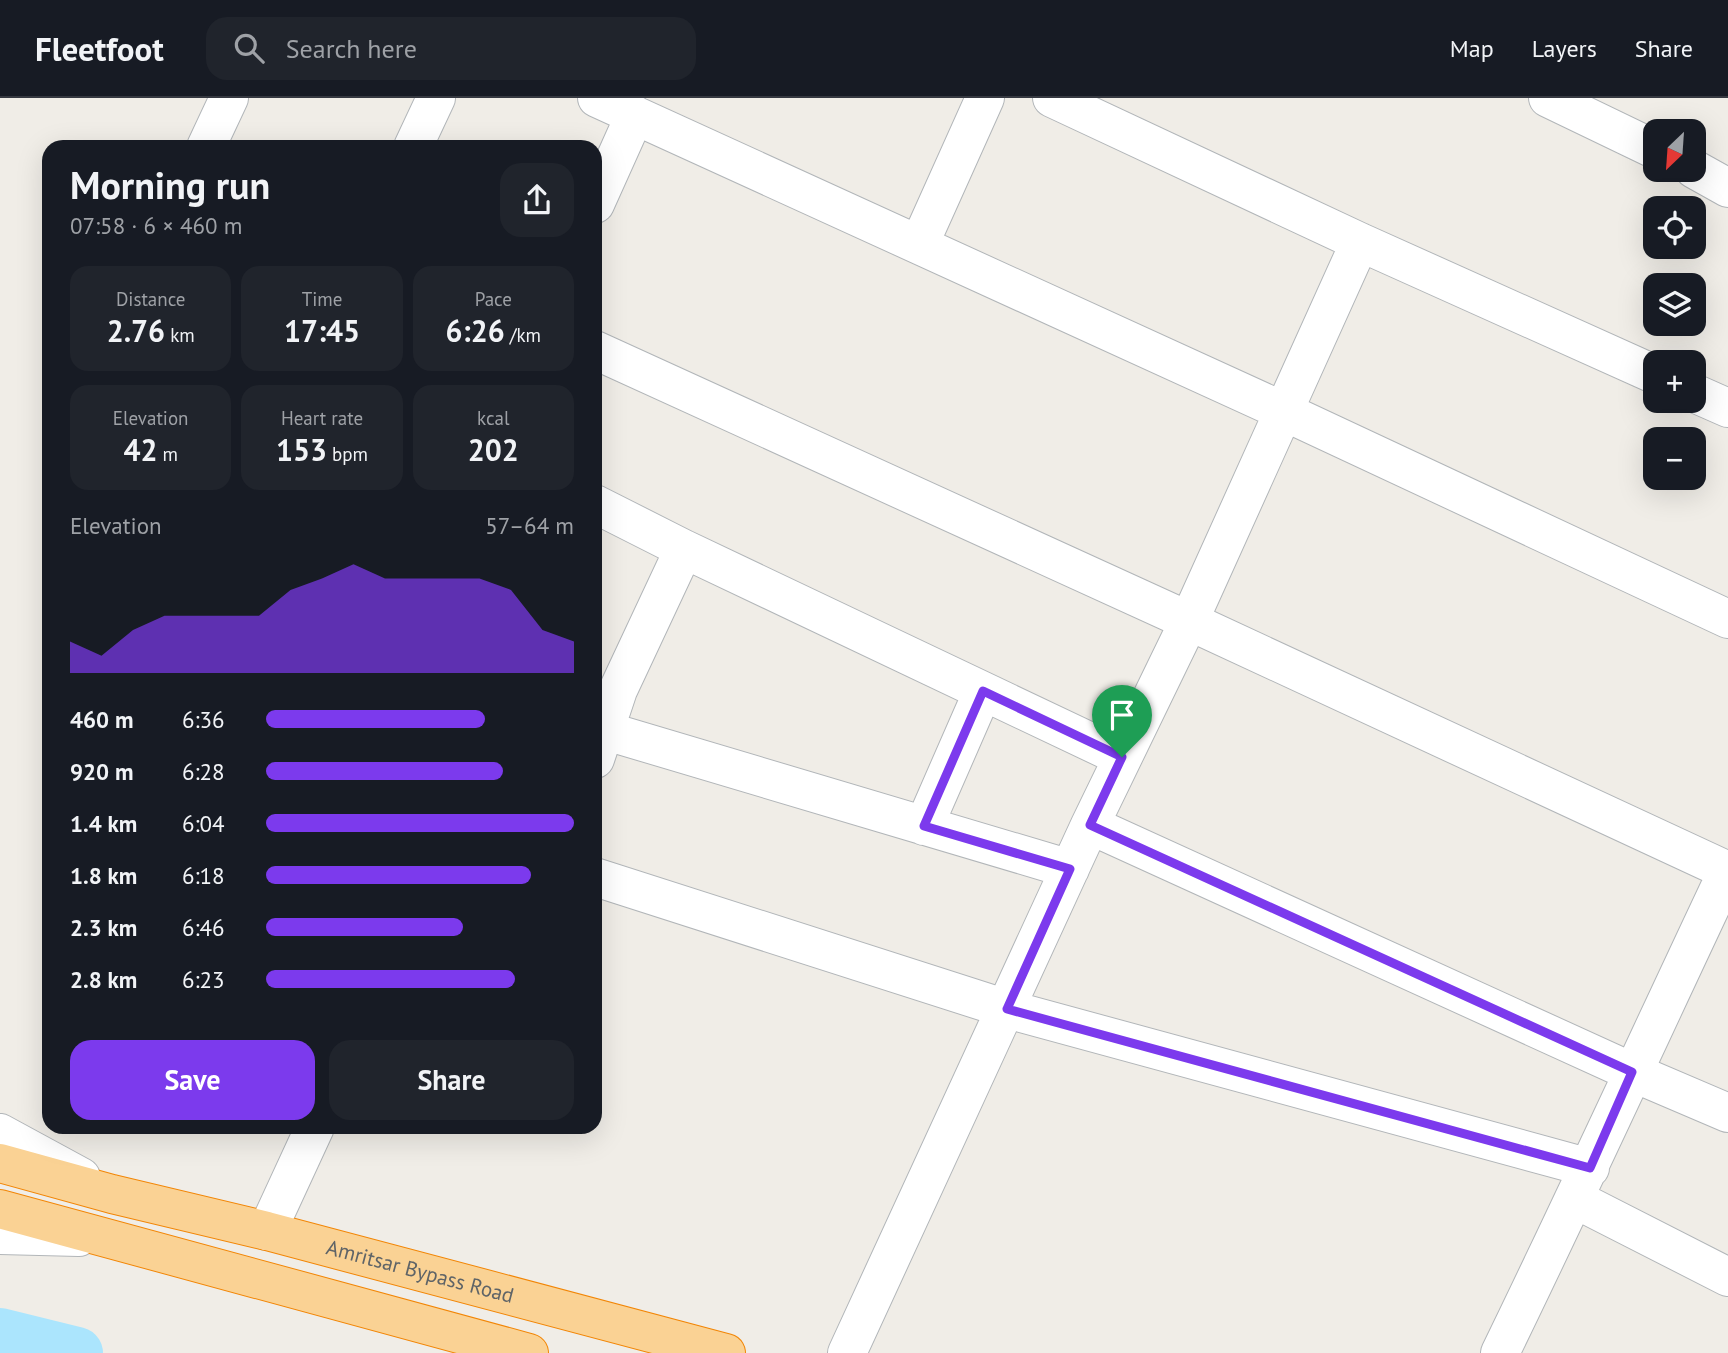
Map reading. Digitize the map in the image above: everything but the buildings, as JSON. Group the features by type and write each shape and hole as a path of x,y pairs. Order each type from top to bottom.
{"highway":[{"name":"Amritsar Bypass Road","path":"0,1163 726,1353"},
{"path":"0,1209 529,1353"}],"street":[{"path":"209,140 229,98"},
{"path":"416,140 436,98"},
{"path":"597,98 1285,412 1728,619"},
{"path":"919,245 985,98"},
{"path":"1052,98 1643,370"},
{"path":"1548,98 1643,144"},
{"path":"602,189 635,116"},
{"path":"1706,176 1728,188"},
{"path":"847,1353 1090,825 1189,621 1360,242"},
{"path":"602,353 1728,870 1500,1353"},
{"path":"1706,398 1728,408"},
{"path":"602,508 1122,757"},
{"path":"602,735 618,690 684,549"},
{"path":"924,826 983,691"},
{"path":"602,745 924,826 1070,869"},
{"path":"1090,825 1632,1072 1728,1113"},
{"path":"602,879 1007,1009 1582,1184 1728,1276"},
{"path":"0,1133 112,1194"},
{"path":"267,1231 312,1134"},
{"path":"0,1236 109,1238"}],"waterway":[{"path":"0,1334 77,1353"}],"route":[{"path":"983,691 1122,757 1090,825 1632,1072 1590,1168 1007,1009 1070,869 924,826 983,691"}]}
